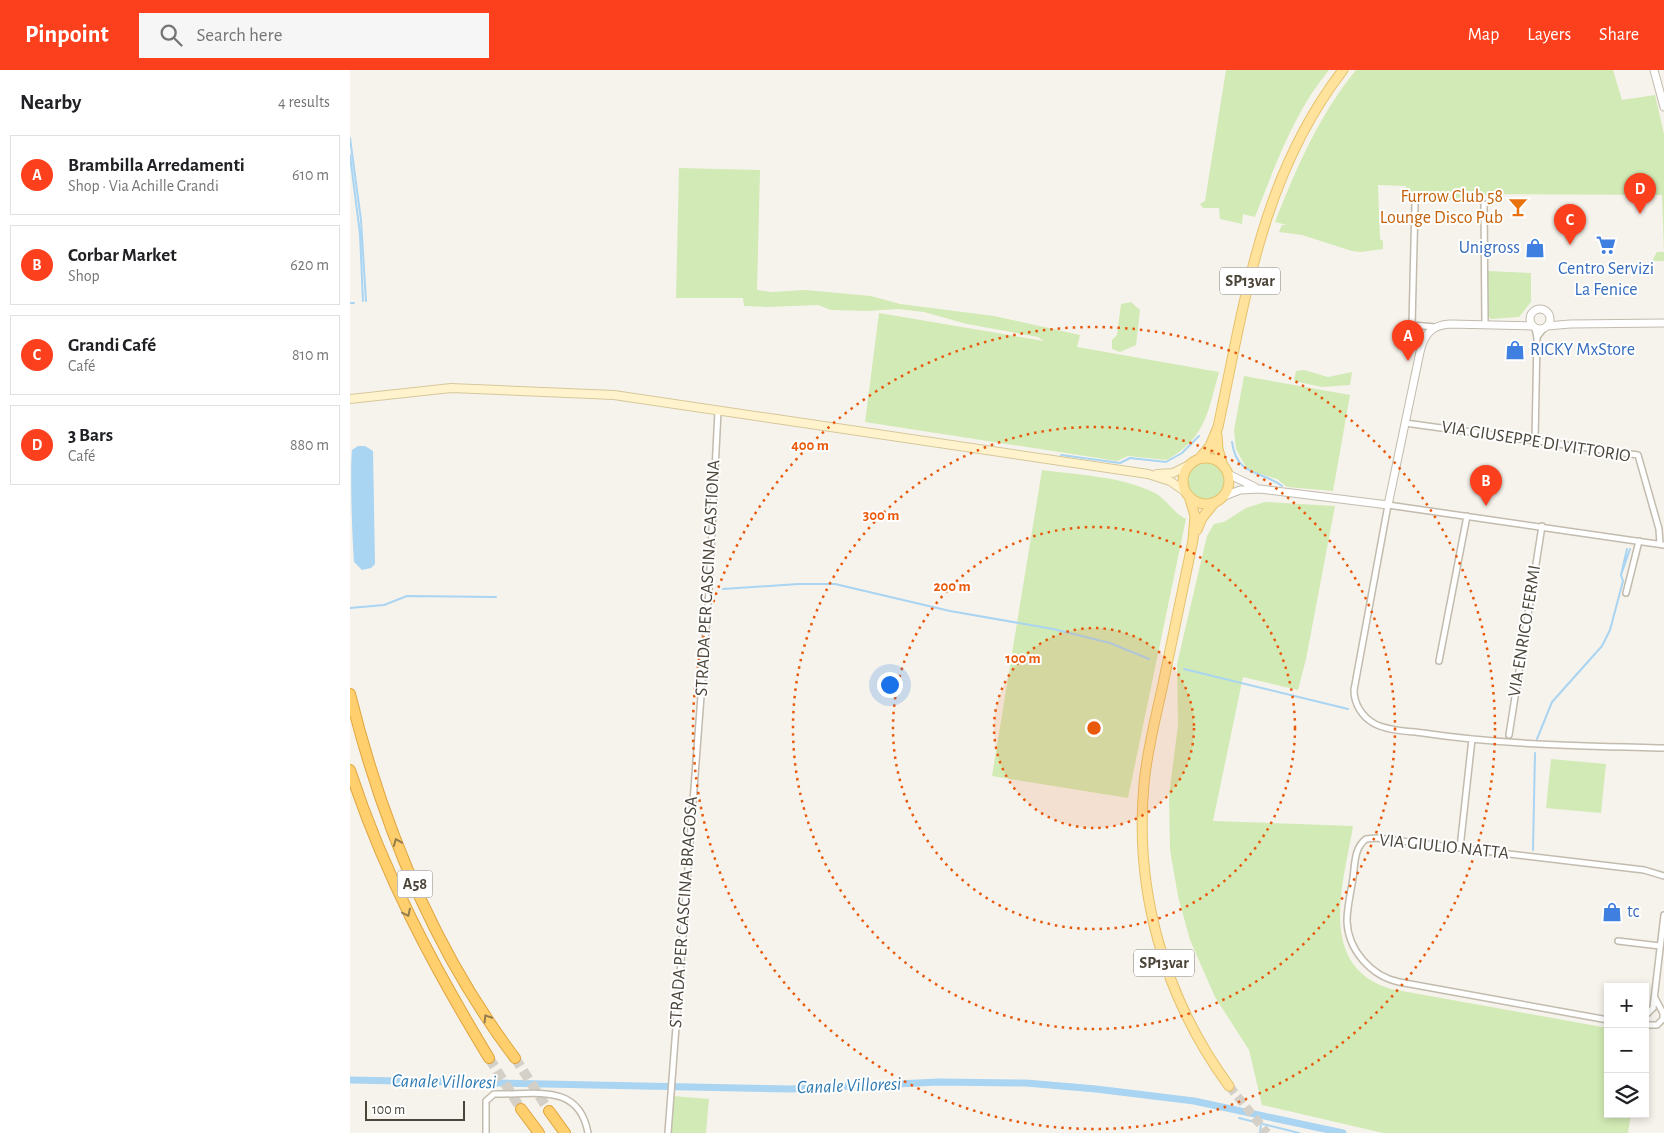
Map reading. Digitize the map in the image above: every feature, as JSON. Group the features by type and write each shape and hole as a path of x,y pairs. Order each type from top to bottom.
{"highway":[{"name":"A58","path":"350,694 378,793 418,891 467,985 515,1058"},
{"name":"A58","path":"350,770 373,836 402,902 439,974 489,1058"},
{"path":"534,1133 521,1109 539,1133"},
{"path":"549,1111 565,1133"}],"main road":[{"name":"SP13var","path":"1229,1086 1193,1029 1169,975 1152,918 1143,860 1142,809 1147,759 1193,540 1195,516 1184,476 1210,446 1218,427 1265,218 1290,156 1304,128 1343,70"},
{"path":"350,399 452,388 596,394 1148,474 1170,480 1203,503 1219,499"},
{"name":"SP13var","path":"1193,540 1202,518 1228,487 1226,470 1218,449 1218,427"},
{"path":"1148,474 1173,473 1195,462 1213,460 1226,470"}],"street":[{"path":"1654,70 1664,107"},
{"path":"1415,204 1412,326 1435,327 1445,324 1485,323 1546,327 1570,324 1664,323"},
{"path":"1484,204 1485,323"},
{"path":"1514,324 1540,310 1562,322 1570,324"},
{"path":"1537,338 1550,321 1549,314"},
{"path":"1531,315 1537,338 1535,441"},
{"path":"1435,327 1426,334 1422,343 1388,505 1354,690 1356,702 1362,714 1382,727 1472,740 1664,748"},
{"name":"STRADA PER CASCINA CASTIONA","path":"698,745 709,590 718,411"},
{"name":"VIA GIUSEPPE DI VITTORIO","path":"1405,423 1638,455 1662,544"},
{"path":"1226,470 1241,482 1260,489"},
{"path":"1219,499 1240,490 1260,489 1542,526 1662,544"},
{"path":"1439,661 1466,516"},
{"name":"VIA ENRICO FERMI","path":"1509,735 1542,526"},
{"path":"1626,593 1639,541"},
{"path":"1460,848 1472,740"},
{"name":"STRADA PER CASCINA BRAGOSA","path":"668,1133 698,745"},
{"name":"VIA GIULIO NATTA","path":"1604,1019 1393,981 1372,970 1353,945 1347,923 1357,849 1366,839 1376,838 1644,870 1664,876"},
{"path":"1649,1013 1653,1008 1655,998 1664,915"},
{"path":"1618,941 1660,946"},
{"path":"1649,1024 1663,1022 1655,998"},
{"path":"1653,1008 1660,1010"},
{"path":"486,1133 486,1101 494,1094 556,1095 566,1097 574,1103 585,1118 588,1133"}],"green space":[{"path":"1226,70 1329,70 1295,122 1255,217 1243,214 1242,224 1220,219 1219,208 1203,208 1200,204 1205,201"},
{"path":"1356,70 1613,70 1622,100 1655,95 1664,134 1664,252 1662,195 1487,194 1480,200 1405,199 1406,186 1378,185 1380,239 1383,241 1383,249 1361,252 1352,251 1302,235 1279,232 1282,225 1287,225 1275,222 1300,162 1331,105"},
{"path":"679,168 760,170 757,290 772,292 805,290 871,296 900,304 994,316 1080,335 1077,347 1219,372 1204,422 1190,442 1180,452 1167,460 1128,456 1117,461 865,422 879,313 1044,341 1038,337 967,324 924,312 898,309 867,311 831,310 818,305 744,306 743,298 676,298"},
{"path":"1657,252 1664,252 1664,261 1652,261"},
{"path":"1488,271 1531,273 1531,302 1519,317 1491,319 1488,316"},
{"path":"1131,302 1140,310 1136,345 1120,352 1112,349 1112,340 1117,335 1121,304"},
{"path":"1304,370 1328,377 1352,372 1350,385 1322,387 1294,381 1296,371"},
{"path":"1244,376 1350,395 1333,491 1287,487 1277,479 1257,473 1246,467 1236,449 1234,430"},
{"path":"1206,462 1213,463 1219,468 1224,474 1224,488 1219,494 1213,499 1206,500 1199,499 1193,494 1188,488 1187,481 1188,474 1193,468 1199,463"},
{"path":"1042,470 1112,479 1140,487 1158,495 1186,519 1128,798 992,776"},
{"path":"1265,502 1335,506 1306,659 1298,690 1243,677 1213,821 1353,826 1344,872 1340,920 1343,942 1352,962 1367,978 1391,989 1604,1027 1604,1118 1630,1118 1628,1133 1383,1133 1262,1105 1249,1050 1215,997 1190,940 1178,896 1170,850 1169,795 1178,725 1177,664 1207,536 1214,524 1224,522 1246,508"},
{"path":"1551,759 1606,764 1601,813 1546,808"},
{"path":"673,1096 709,1099 706,1133 670,1133"}],"water":[{"path":"358,446 365,446 373,451 375,564 371,568 362,570 354,562 352,520 352,450"}],"waterway":[{"path":"350,138 361,220 366,301"},
{"path":"350,155 360,234 363,301"},
{"path":"1061,455 1120,463 1130,458 1166,462 1182,453 1199,436"},
{"path":"1232,442 1235,454 1245,468 1282,486"},
{"path":"1621,575 1627,549"},
{"path":"1537,739 1552,702 1602,646 1610,630 1623,581 1621,575 1630,549"},
{"path":"723,589 798,584 835,584 950,611 1053,629 1110,643 1149,659"},
{"path":"350,608 384,605 407,596 496,597"},
{"path":"1184,669 1348,709"},
{"path":"1533,850 1535,753"},
{"name":"Canale Villoresi","path":"350,1080 791,1089 939,1082 1026,1083 1194,1101 1343,1133"},
{"path":"1239,1118 1299,1133"},
{"path":"1260,1133 1261,1123"}],"tunnel":[{"path":"489,1058 521,1109"},
{"path":"515,1058 549,1111"},
{"path":"1229,1086 1267,1133"}],"place":[{"name":"Furrow Club 58 Lounge Disco Pub","path":"1518,207"},
{"name":"3 Bars","path":"1640,214"},
{"name":"Grandi Café","path":"1570,245"},
{"name":"Centro Servizi La Fenice","path":"1606,245"},
{"name":"Unigross","path":"1535,248"},
{"name":"RICKY MxStore","path":"1515,350"},
{"name":"Brambilla Arredamenti","path":"1408,361"},
{"name":"Corbar Market","path":"1486,506"},
{"name":"tc","path":"1612,912"}]}
